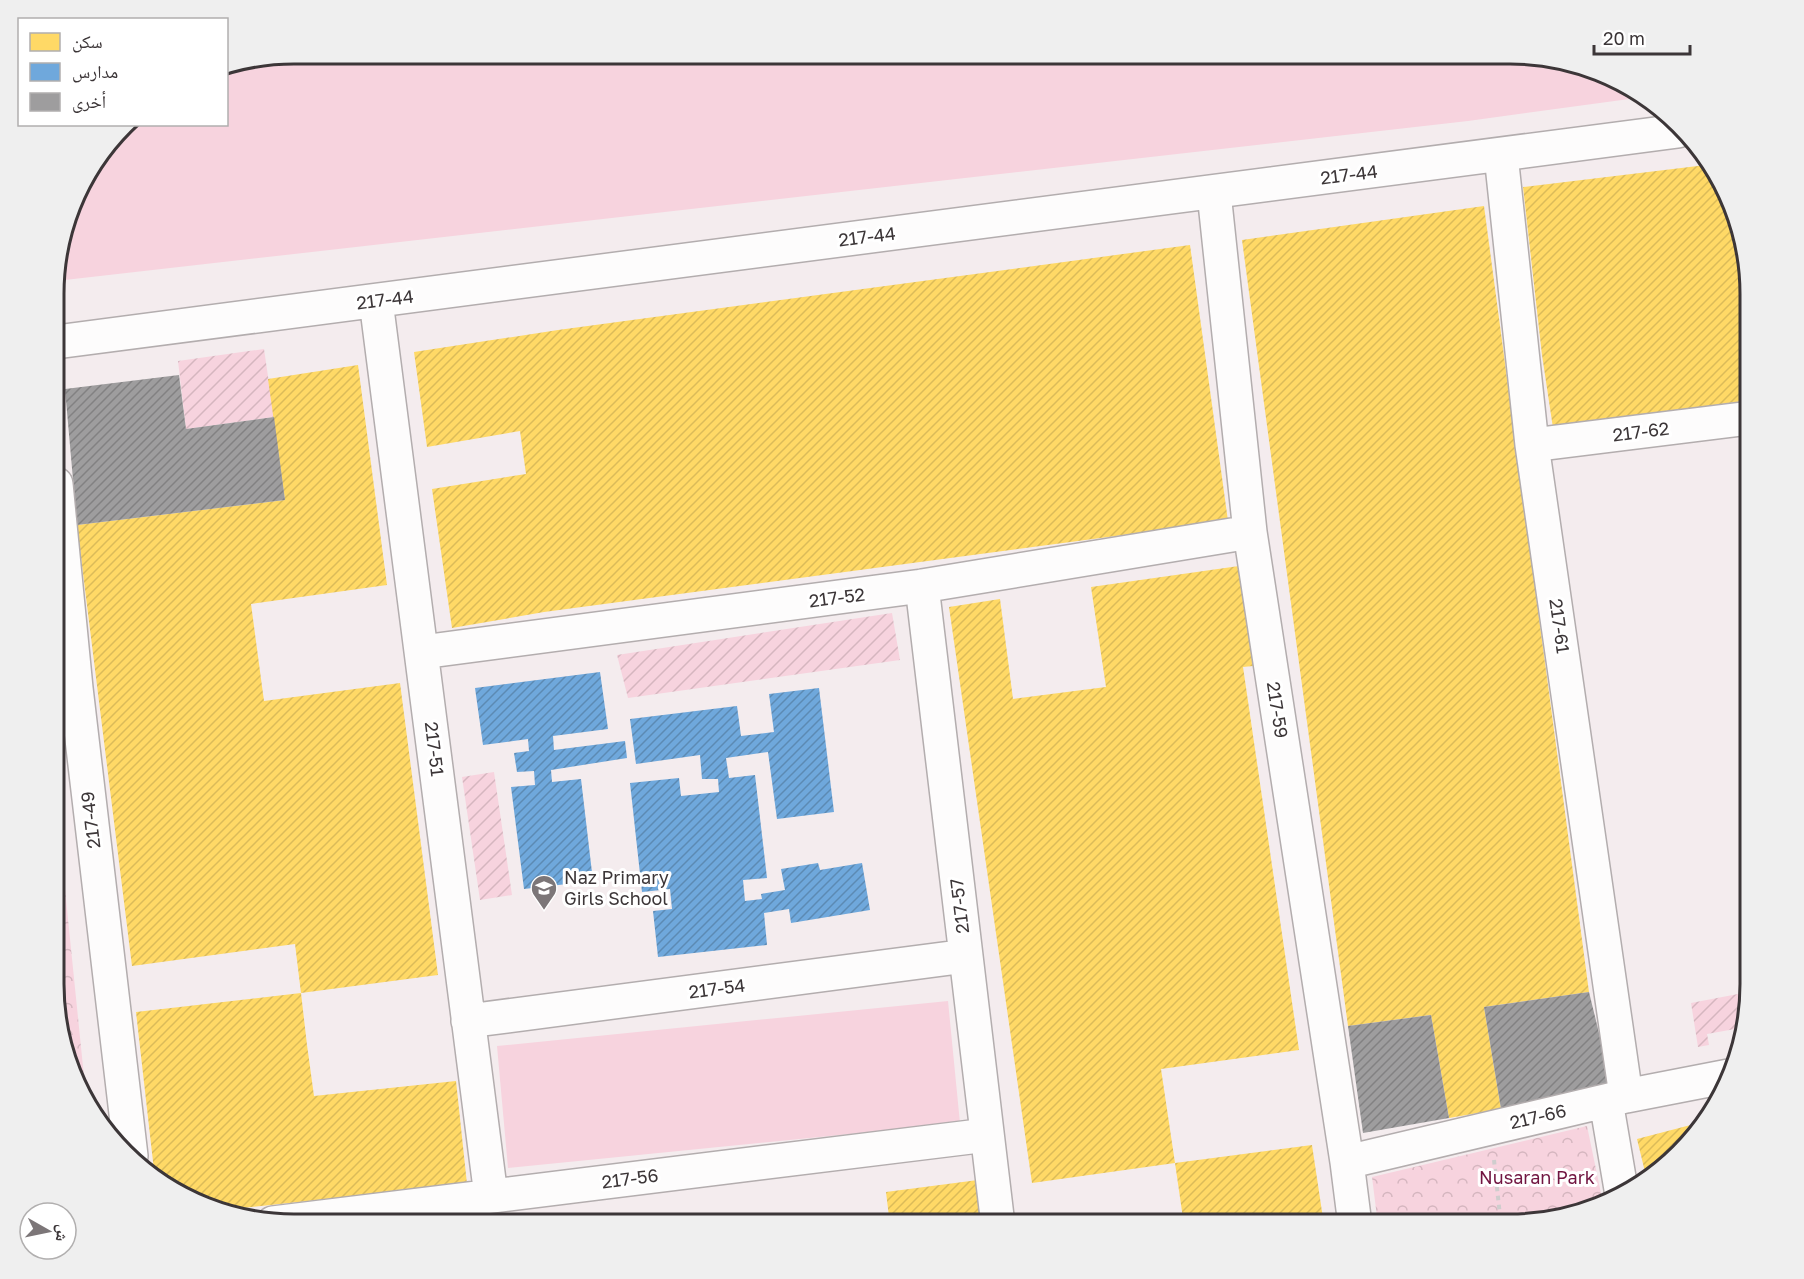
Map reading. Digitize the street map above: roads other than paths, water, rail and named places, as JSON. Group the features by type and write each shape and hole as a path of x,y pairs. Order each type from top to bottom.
{"street":[{"name":"217-44","path":"64,341 1672,132"},
{"name":"217-61","path":"1501,155 1533,445 1616,1098 1621,1185"},
{"name":"217-59","path":"1214,193 1250,532 1354,1214"},
{"name":"217-51","path":"376,301 491,1196"},
{"name":"217-62","path":"1533,445 1740,419"},
{"name":"217-52","path":"422,652 922,586 1250,532"},
{"name":"217-57","path":"922,586 997,1214"},
{"name":"217-49","path":"64,648 66,689 129,1144"},
{"name":"217-54","path":"468,1022 966,956"},
{"name":"217-66","path":"1347,1162 1616,1098 1719,1079"},
{"name":"217-56","path":"346,1214 987,1135"}],"place":[{"name":"Naz Primary Girls School","path":"544,911"}],"park label":[{"name":"Nusaran Park","path":"1537,1178"}]}
